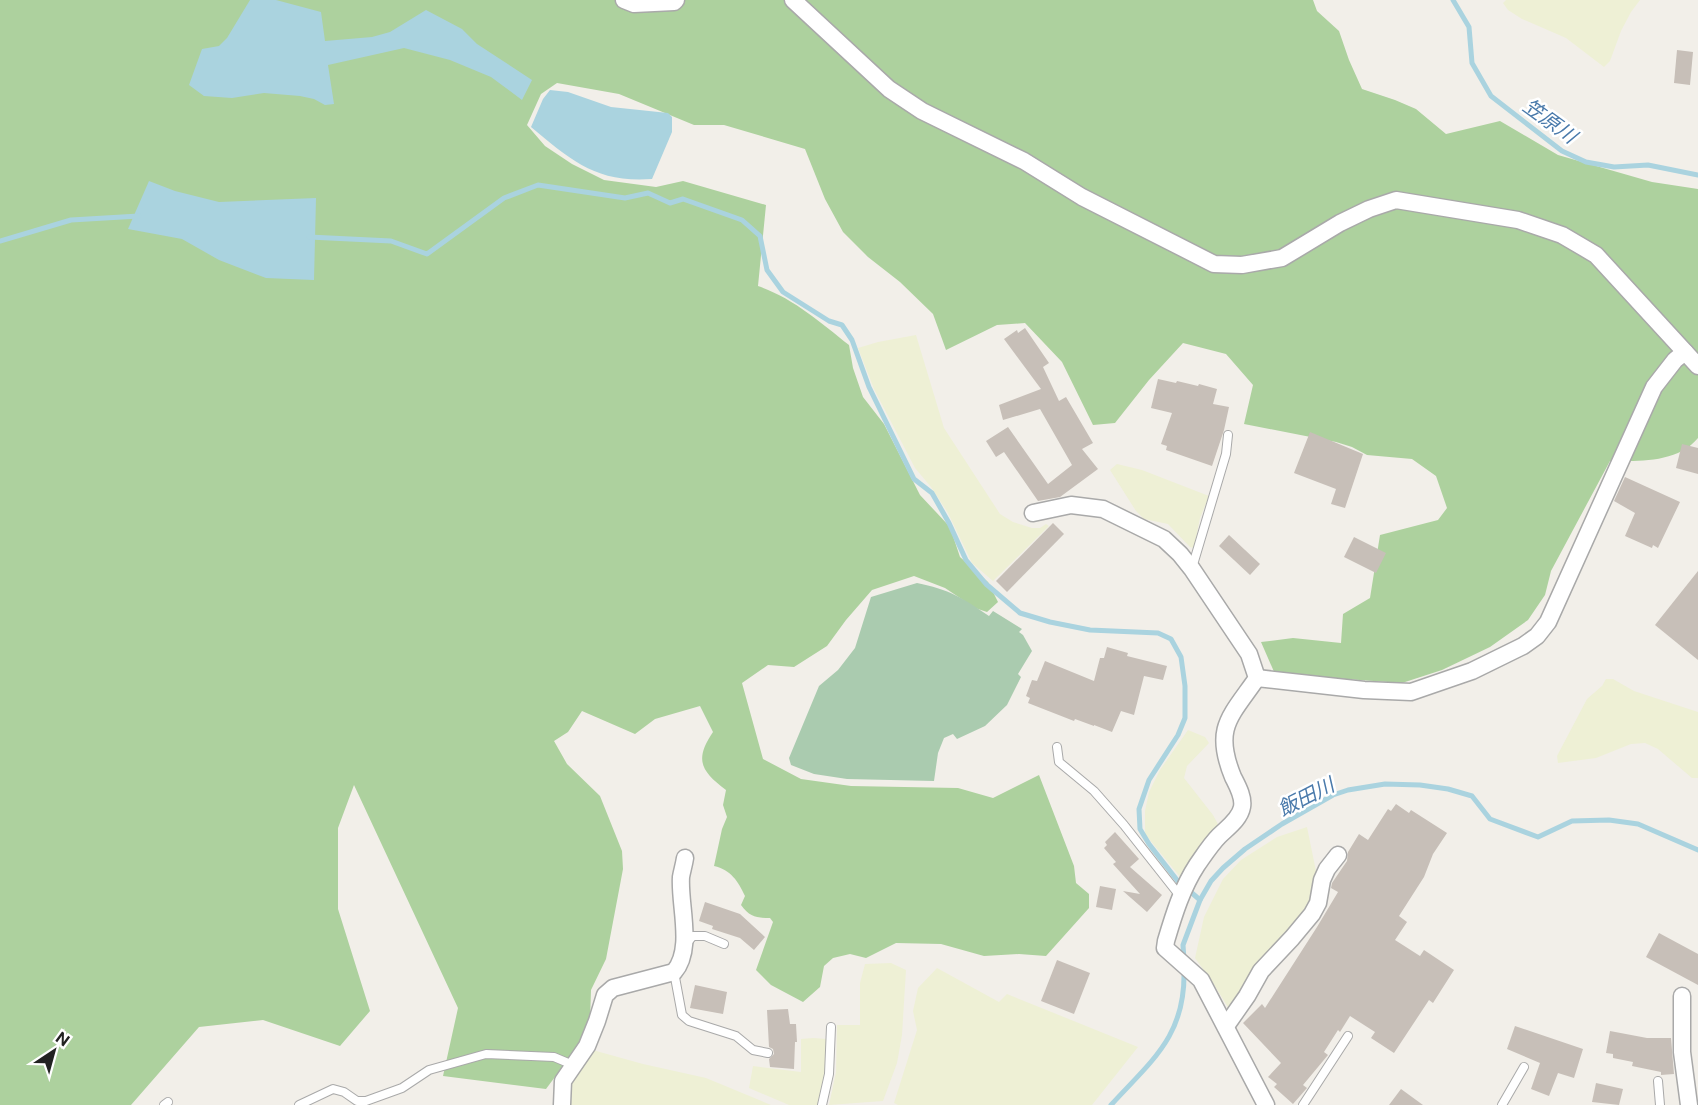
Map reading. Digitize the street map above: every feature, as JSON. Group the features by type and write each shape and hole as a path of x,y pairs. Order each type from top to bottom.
{"street":[{"path":"624,0 634,3 674,2 676,0"},
{"path":"793,0 889,89 922,111 1024,161 1082,197 1214,264 1242,265 1282,258 1340,223 1369,209 1396,200 1518,220 1562,235 1596,255 1698,366"},
{"path":"1257,678 1364,690 1411,692 1472,671 1530,641 1548,622 1654,387 1675,360 1685,352"},
{"path":"1033,513 1071,505 1102,509 1164,539 1191,568 1255,666 1257,678 1230,717 1224,733 1223,750 1240,792 1242,807 1232,825 1219,836 1197,865 1180,896 1165,948 1202,980 1266,1105"},
{"path":"1226,1026 1261,971 1312,914 1318,903 1322,880 1338,855"},
{"path":"562,1105 564,1081 587,1046 605,995 613,988 674,972 679,966 684,945 681,878 686,858"},
{"path":"1682,996 1682,1052 1690,1105"}],"lane":[{"path":"1191,568 1226,454 1228,435"},
{"path":"1057,747 1059,762 1101,800 1124,825 1180,896"},
{"path":"684,945 693,936 705,936 724,944"},
{"path":"674,972 682,1015 689,1021 736,1036 753,1050 768,1053"},
{"path":"822,1105 829,1074 831,1027"},
{"path":"1303,1105 1348,1036"},
{"path":"299,1105 333,1089 344,1092 357,1101 366,1101 402,1088 429,1070 486,1054 554,1057 573,1065"},
{"path":"1502,1105 1524,1067"},
{"path":"1658,1081 1660,1105"},
{"path":"1690,1105 1698,1093"}],"green space":[{"path":"0,0 1313,0 1317,11 1339,31 1362,89 1416,109 1446,134 1500,121 1558,155 1652,182 1698,189 1698,438 1680,452 1669,456 1657,459 1610,461 1551,571 1545,595 1528,620 1490,647 1442,670 1402,683 1275,674 1261,642 1293,638 1341,643 1343,614 1370,598 1380,535 1438,520 1447,508 1436,476 1412,459 1367,455 1336,442 1244,424 1253,385 1226,354 1183,343 1149,380 1115,423 1093,425 1062,362 1025,323 997,325 946,350 933,314 843,232 825,199 805,149 724,125 694,125 619,94 557,83 541,94 527,125 545,146 572,164 604,180 656,187 683,181 766,205 758,286 795,304 849,345 853,368 863,397 884,424 920,495 950,527 960,557 988,582 998,602 987,612 975,608 945,588 914,576 872,590 827,646 794,667 768,665 742,683 763,759 801,779 851,786 958,788 993,798 1039,775 1074,866 1076,883 1089,894 1089,908 1046,956 1019,954 984,956 941,944 896,943 866,958 850,954 833,958 824,966 820,987 803,1002 771,985 756,970 773,922 770,918 757,917 747,912 741,905 745,896 737,881 725,870 714,866 727,817 723,805 726,790 711,777 703,764 704,750 713,732 700,706 655,719 635,734 582,711 568,732 554,741 567,764 600,796 622,851 623,869 606,959 591,990 590,1021 575,1050 546,1089 443,1076 458,1008 354,785 338,828 338,909 370,1011 340,1046 263,1020 199,1027 131,1105 0,1105"},
{"path":"1506,0 1640,0 1621,31 1610,61 1604,67 1566,38 1522,19 1508,10 1503,3"},
{"path":"916,335 944,428 1000,514 1013,522 1032,528 1040,528 1046,524 1049,526 993,581 972,563 948,513 915,468 874,389 858,348"},
{"path":"1117,464 1142,470 1209,496 1200,518 1194,548 1190,547 1168,524 1144,519 1136,511 1110,470"},
{"path":"917,583 955,595 989,616 993,611 1022,629 1019,632 1032,651 1018,674 1021,677 1007,705 985,726 957,739 953,734 944,738 938,753 934,781 847,779 814,774 791,765 789,758 819,686 838,670 855,648 871,597"},
{"path":"1606,679 1613,679 1634,691 1698,712 1698,778 1692,778 1658,749 1645,743 1631,744 1596,758 1558,763 1557,756 1587,699 1602,686"},
{"path":"1188,730 1205,737 1209,743 1187,766 1184,778 1219,826 1181,878 1145,834 1145,811 1149,792 1160,770"},
{"path":"1307,827 1317,876 1312,902 1229,1009 1195,958 1204,917 1223,879 1241,860 1277,837"},
{"path":"891,963 906,970 902,1035 897,1063 883,1101 829,1105 836,1072 837,1025 860,1025 860,983 865,964"},
{"path":"937,968 999,1002 1007,994 1138,1047 1092,1105 898,1105 894,1103 917,1030 913,1011 918,988"},
{"path":"801,1039 827,1039 825,1080 818,1105 789,1105 749,1088 753,1066 801,1072"},
{"path":"589,1049 706,1078 771,1105 565,1105 567,1087"}],"water":[{"path":"250,0 276,0 321,12 325,41 372,37 390,32 426,10 462,29 477,44 532,80 522,100 491,77 450,60 404,48 328,65 334,104 325,105 314,99 300,96 264,93 232,98 204,96 189,85 202,49 219,46 227,38"},
{"path":"550,90 568,92 611,107 668,113 672,117 672,132 652,179 615,177 586,167 559,150 531,127 543,99"},
{"path":"149,181 175,191 219,202 316,198 314,280 266,278 219,260 182,239 128,229"}],"building":[{"path":"1677,50 1693,52 1690,85 1674,83"},
{"path":"1025,328 1049,363 1043,367 1059,401 1066,397 1093,443 1082,449 1098,469 1060,497 1038,501 1004,452 996,457 986,441 1008,427 1048,484 1072,465 1040,409 1003,420 999,405 1041,389 1004,339 1017,330 1018,333"},
{"path":"1158,379 1198,386 1199,384 1217,389 1213,404 1229,407 1212,466 1166,450 1167,446 1161,444 1172,413 1151,408"},
{"path":"1310,432 1363,454 1345,508 1331,504 1336,489 1294,473"},
{"path":"1682,444 1698,448 1698,474 1676,468"},
{"path":"1625,477 1680,502 1658,548 1653,545 1652,548 1625,536 1635,513 1614,501"},
{"path":"1053,523 1064,534 1007,592 996,581"},
{"path":"1229,535 1260,564 1250,575 1219,546"},
{"path":"1354,537 1386,553 1376,573 1344,557"},
{"path":"1698,571 1698,660 1655,625"},
{"path":"1107,647 1128,653 1127,656 1167,666 1163,680 1144,676 1134,715 1121,711 1112,732 1075,719 1074,721 1028,703 1030,698 1026,696 1032,680 1037,681 1045,661 1094,681 1100,658 1104,658"},
{"path":"1396,804 1409,813 1411,810 1447,833 1433,854 1424,877 1399,916 1407,922 1395,940 1420,956 1424,950 1454,970 1433,1003 1429,1000 1394,1053 1371,1038 1375,1032 1350,1016 1324,1052 1328,1055 1303,1085 1307,1088 1293,1104 1274,1087 1277,1084 1268,1077 1281,1063 1243,1023 1262,1004 1265,1008 1317,927 1338,892 1331,888 1332,883 1347,861 1348,852 1359,834 1368,840 1388,809 1391,811"},
{"path":"1115,832 1139,859 1130,867 1162,895 1147,912 1123,891 1140,894 1113,864 1116,862 1104,848 1107,845 1105,842"},
{"path":"1100,886 1116,889 1112,910 1096,907"},
{"path":"705,902 740,914 765,937 754,950 740,938 712,929 713,926 699,921"},
{"path":"1659,933 1698,954 1698,985 1646,957"},
{"path":"1057,960 1090,973 1074,1014 1041,1001"},
{"path":"695,985 727,992 723,1014 690,1008"},
{"path":"788,1009 790,1024 796,1024 794,1069 770,1067 769,1059 774,1054 773,1049 769,1047 767,1010"},
{"path":"1515,1026 1583,1049 1574,1078 1558,1073 1549,1096 1531,1089 1540,1063 1507,1049"},
{"path":"1610,1031 1647,1038 1671,1038 1674,1074 1661,1075 1661,1072 1632,1066 1633,1062 1613,1058 1613,1054 1606,1053"},
{"path":"1596,1083 1623,1089 1619,1105 1592,1102"},
{"path":"1401,1089 1423,1105 1389,1105"}],"waterway":[{"name":"笠原川","path":"1453,0 1469,27 1472,63 1491,96 1562,151 1586,162 1614,167 1648,165 1698,175"},
{"path":"309,237 391,241 427,254 504,198 538,185 625,198 648,193 670,203 683,199 742,220 760,236 767,270 783,292 829,321 842,325 852,340 869,387 914,479 932,493 966,560 986,584 1020,613 1050,622 1090,630 1158,633 1171,639 1181,657 1185,686 1185,718 1178,735 1149,780 1139,809 1140,829 1177,880 1200,900"},
{"path":"0,241 71,220 139,216"},
{"name":"飯田川","path":"1184,960 1183,945 1200,900 1211,881 1223,868 1245,849 1282,824 1333,795 1348,790 1385,784 1448,789 1472,796 1490,819 1538,837 1572,821 1609,820 1638,824 1698,850"},
{"name":"飯田川","path":"1111,1105 1153,1060 1173,1030 1183,992 1184,969"}]}
